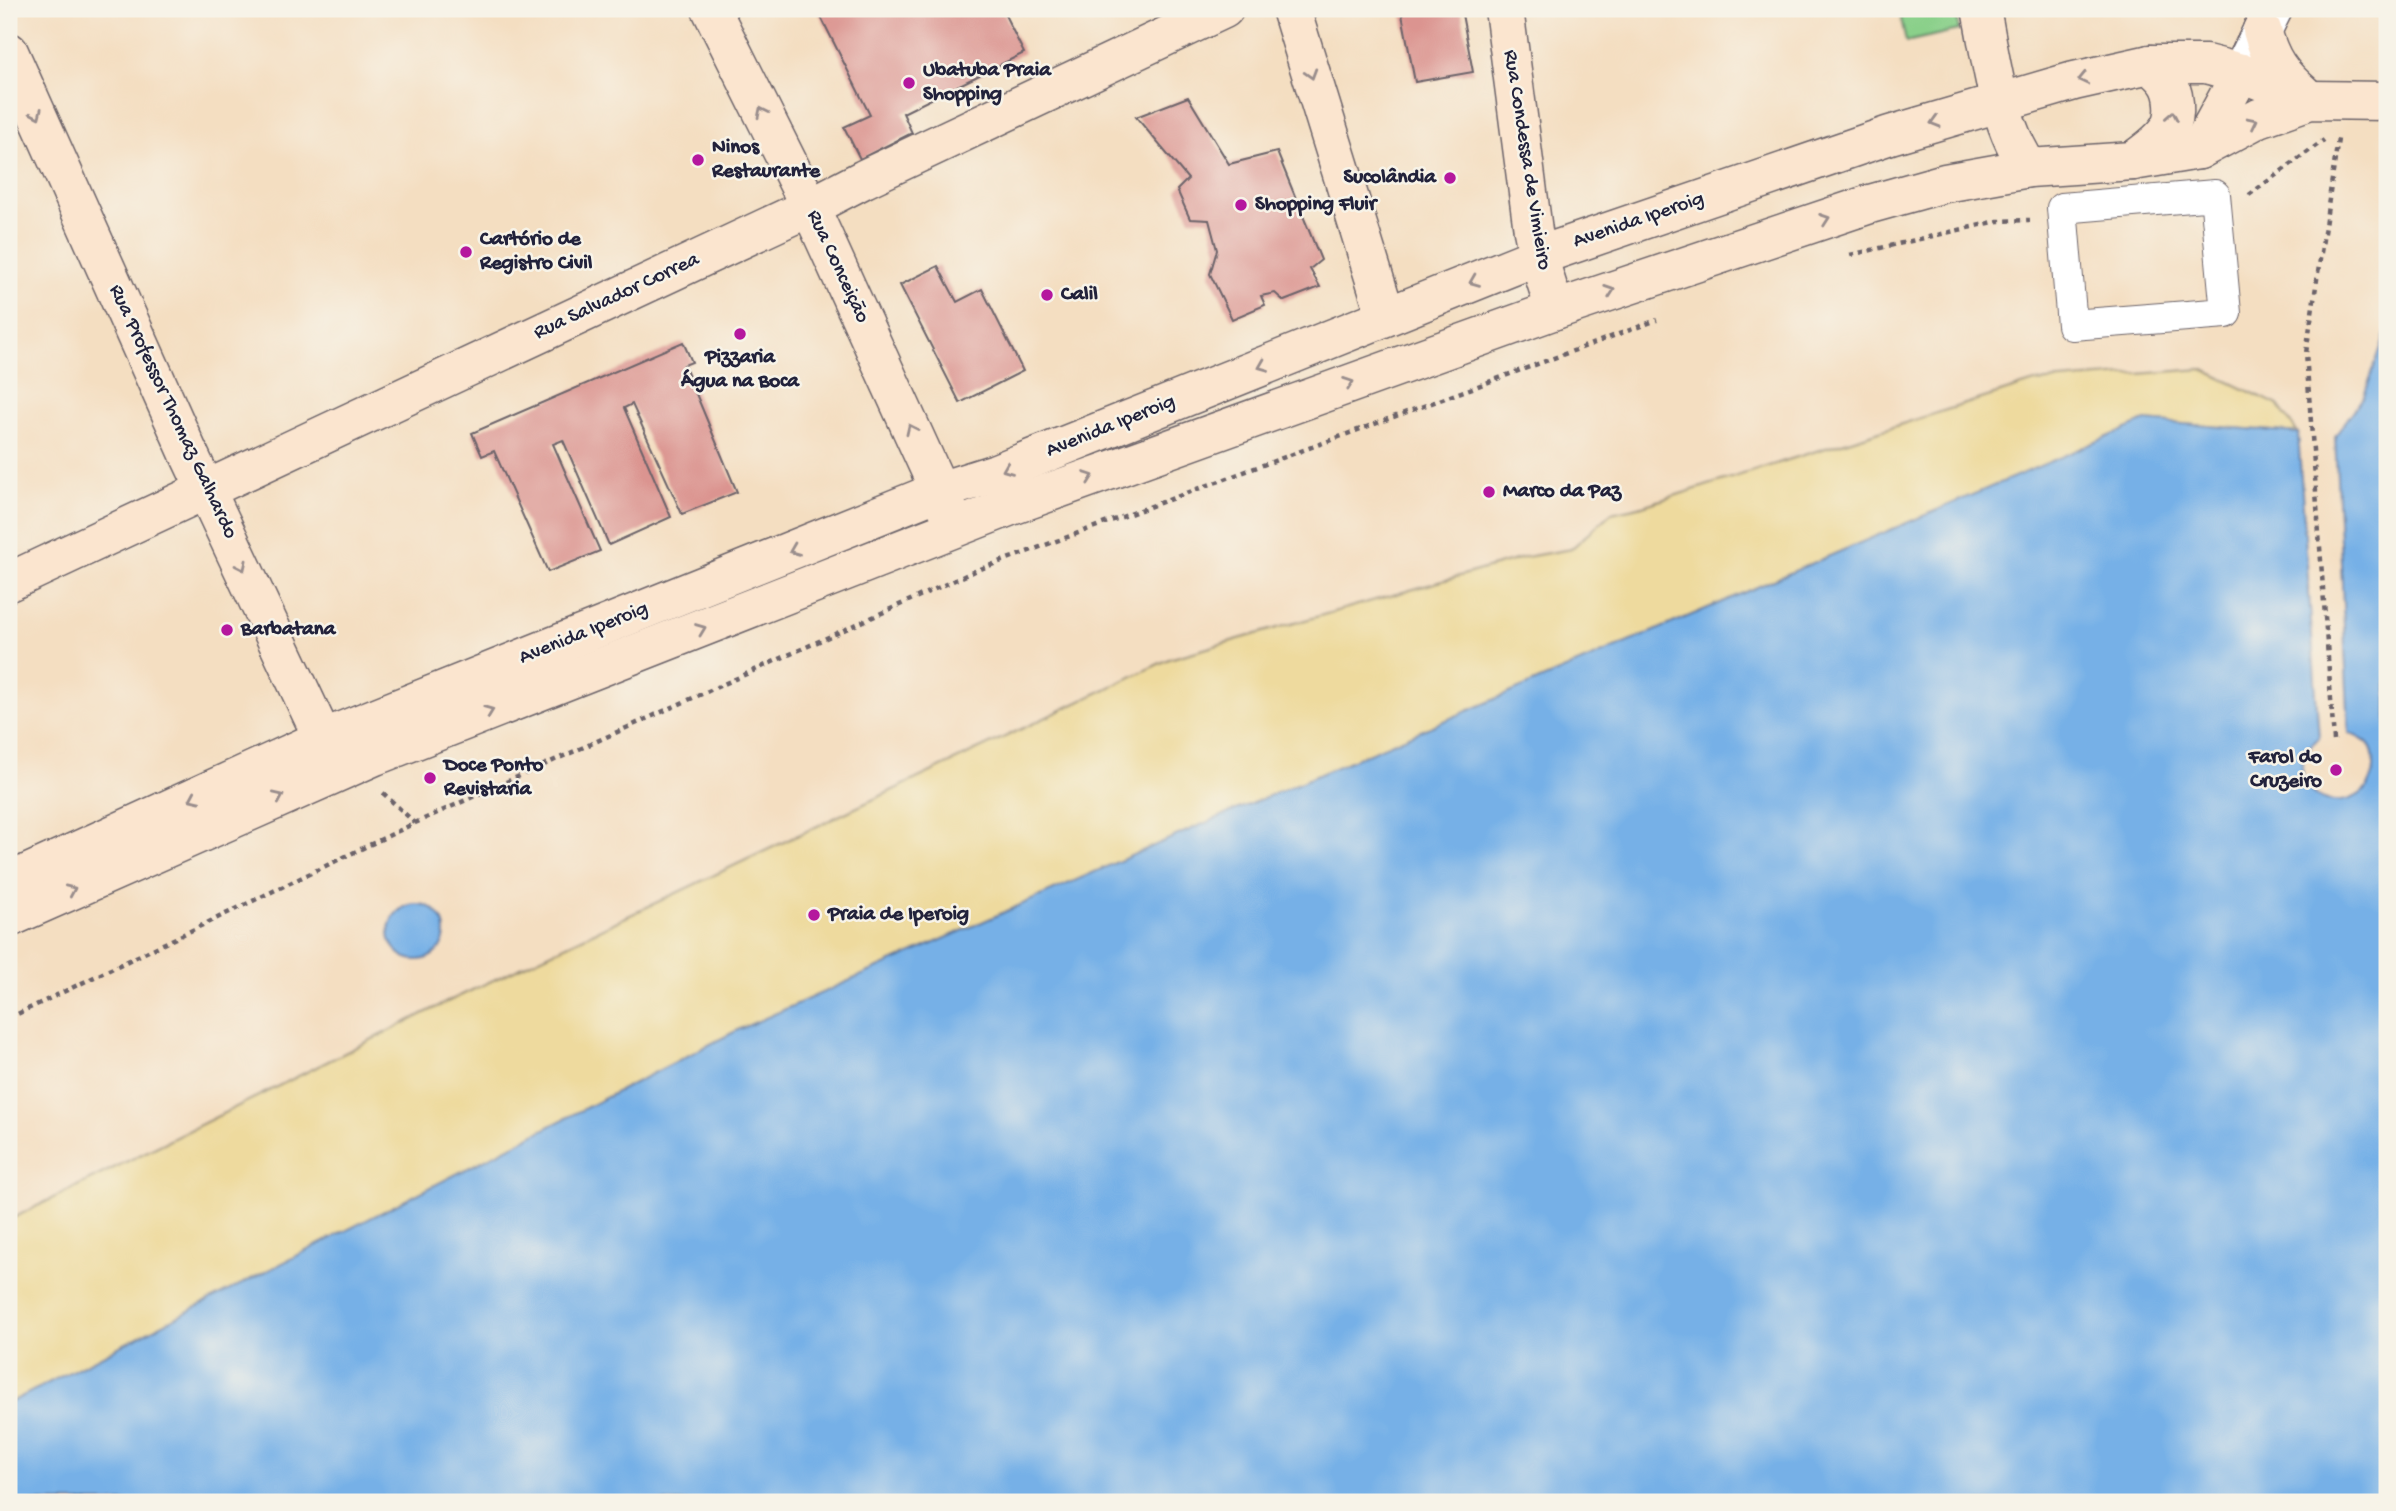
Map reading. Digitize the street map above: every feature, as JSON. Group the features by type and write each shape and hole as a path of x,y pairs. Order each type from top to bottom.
{"main road":[{"name":"Rua Conceição","path":"711,9 810,207 957,529"},
{"name":"Rua Salvador Correa","path":"9,582 810,207 1224,9"},
{"path":"1291,9 1386,316"},
{"name":"Rua Condessa de Vimieiro","path":"1504,9 1538,256 1555,310"},
{"path":"1981,9 2006,125 2015,148 2029,167"},
{"path":"2268,19 2267,49 2284,77 2348,106"},
{"name":"Rua Professor Thomaz Galhardo","path":"10,57 330,755"},
{"path":"2133,161 2171,127 2174,112 2173,93 2168,81 2150,64"},
{"name":"Avenida Iperoig","path":"9,883 330,755 939,491 996,473 1538,256 1890,135 2074,81 2150,64 2206,64 2348,106"},
{"path":"2199,150 2241,73"},
{"name":"Avenida Iperoig","path":"9,918 330,755 1555,310 1870,204 1945,183 2029,167 2133,161 2199,150 2259,118 2348,106"}],"street":[{"path":"2241,73 2268,19"},
{"path":"2215,195 2217,219 2226,313 2072,325 2062,208 2215,195"}],"path":[{"path":"2217,219 2348,106"},
{"path":"2334,741 2306,353 2348,106"},
{"path":"1849,255 1998,221 2030,220 2047,226 2064,237"},
{"path":"9,1018 415,823 975,571 1664,318"}],"green space":[{"path":"1899,9 1955,9 1959,30 1906,42"}],"sand":[{"name":"Praia de Iperoig","path":"2202,369 2278,405 2298,433 2145,421 1194,828 738,1030 9,1403 9,1220 447,1002 1169,659 1526,557 1571,549 1611,513 1639,507 2035,382"}],"water":[{"path":"2387,330 2387,1502 9,1502 9,1403 738,1030 1194,828 2145,421 2298,433 2319,738 2305,753 2303,774 2308,787 2317,796 2342,801 2354,797 2365,790 2372,779 2374,761 2368,744 2349,733 2335,436 2364,396"},
{"path":"417,904 428,906 437,912 443,921 443,943 437,952 428,958 417,960 406,958 397,952 391,943 389,932 391,921 397,912 406,906"}],"building":[{"name":"Ubatuba Praia Shopping","path":"817,9 1002,9 1024,53 903,113 912,133 860,159 844,127 870,115"},
{"path":"1401,9 1461,9 1473,72 1415,82"},
{"name":"Shopping Fluir","path":"1188,97 1229,164 1277,152 1321,260 1310,269 1320,287 1284,301 1275,293 1261,296 1265,305 1232,319 1210,274 1217,250 1209,220 1190,219 1177,190 1188,179 1136,117"},
{"path":"938,266 957,302 982,289 1023,371 960,403 900,285"},
{"path":"683,342 692,362 684,365 737,492 682,514 632,404 624,408 671,517 609,545 563,440 553,444 600,551 548,572 494,451 482,456 472,433"}],"place":[{"name":"Ubatuba Praia Shopping","path":"909,83"},
{"name":"Ninos Restaurante","path":"698,160"},
{"name":"Sucolândia","path":"1450,178"},
{"name":"Shopping Fluir","path":"1241,205"},
{"name":"Cartório de Registro Civil","path":"466,252"},
{"name":"Calil","path":"1047,295"},
{"name":"Pizzaria Água na Boca","path":"740,334"},
{"name":"Marco da Paz","path":"1489,492"},
{"name":"Barbatana","path":"227,630"},
{"name":"Farol do Cruzeiro","path":"2336,770"},
{"name":"Doce Ponto Revistaria","path":"430,778"},
{"name":"Praia de Iperoig","path":"814,915"}]}
